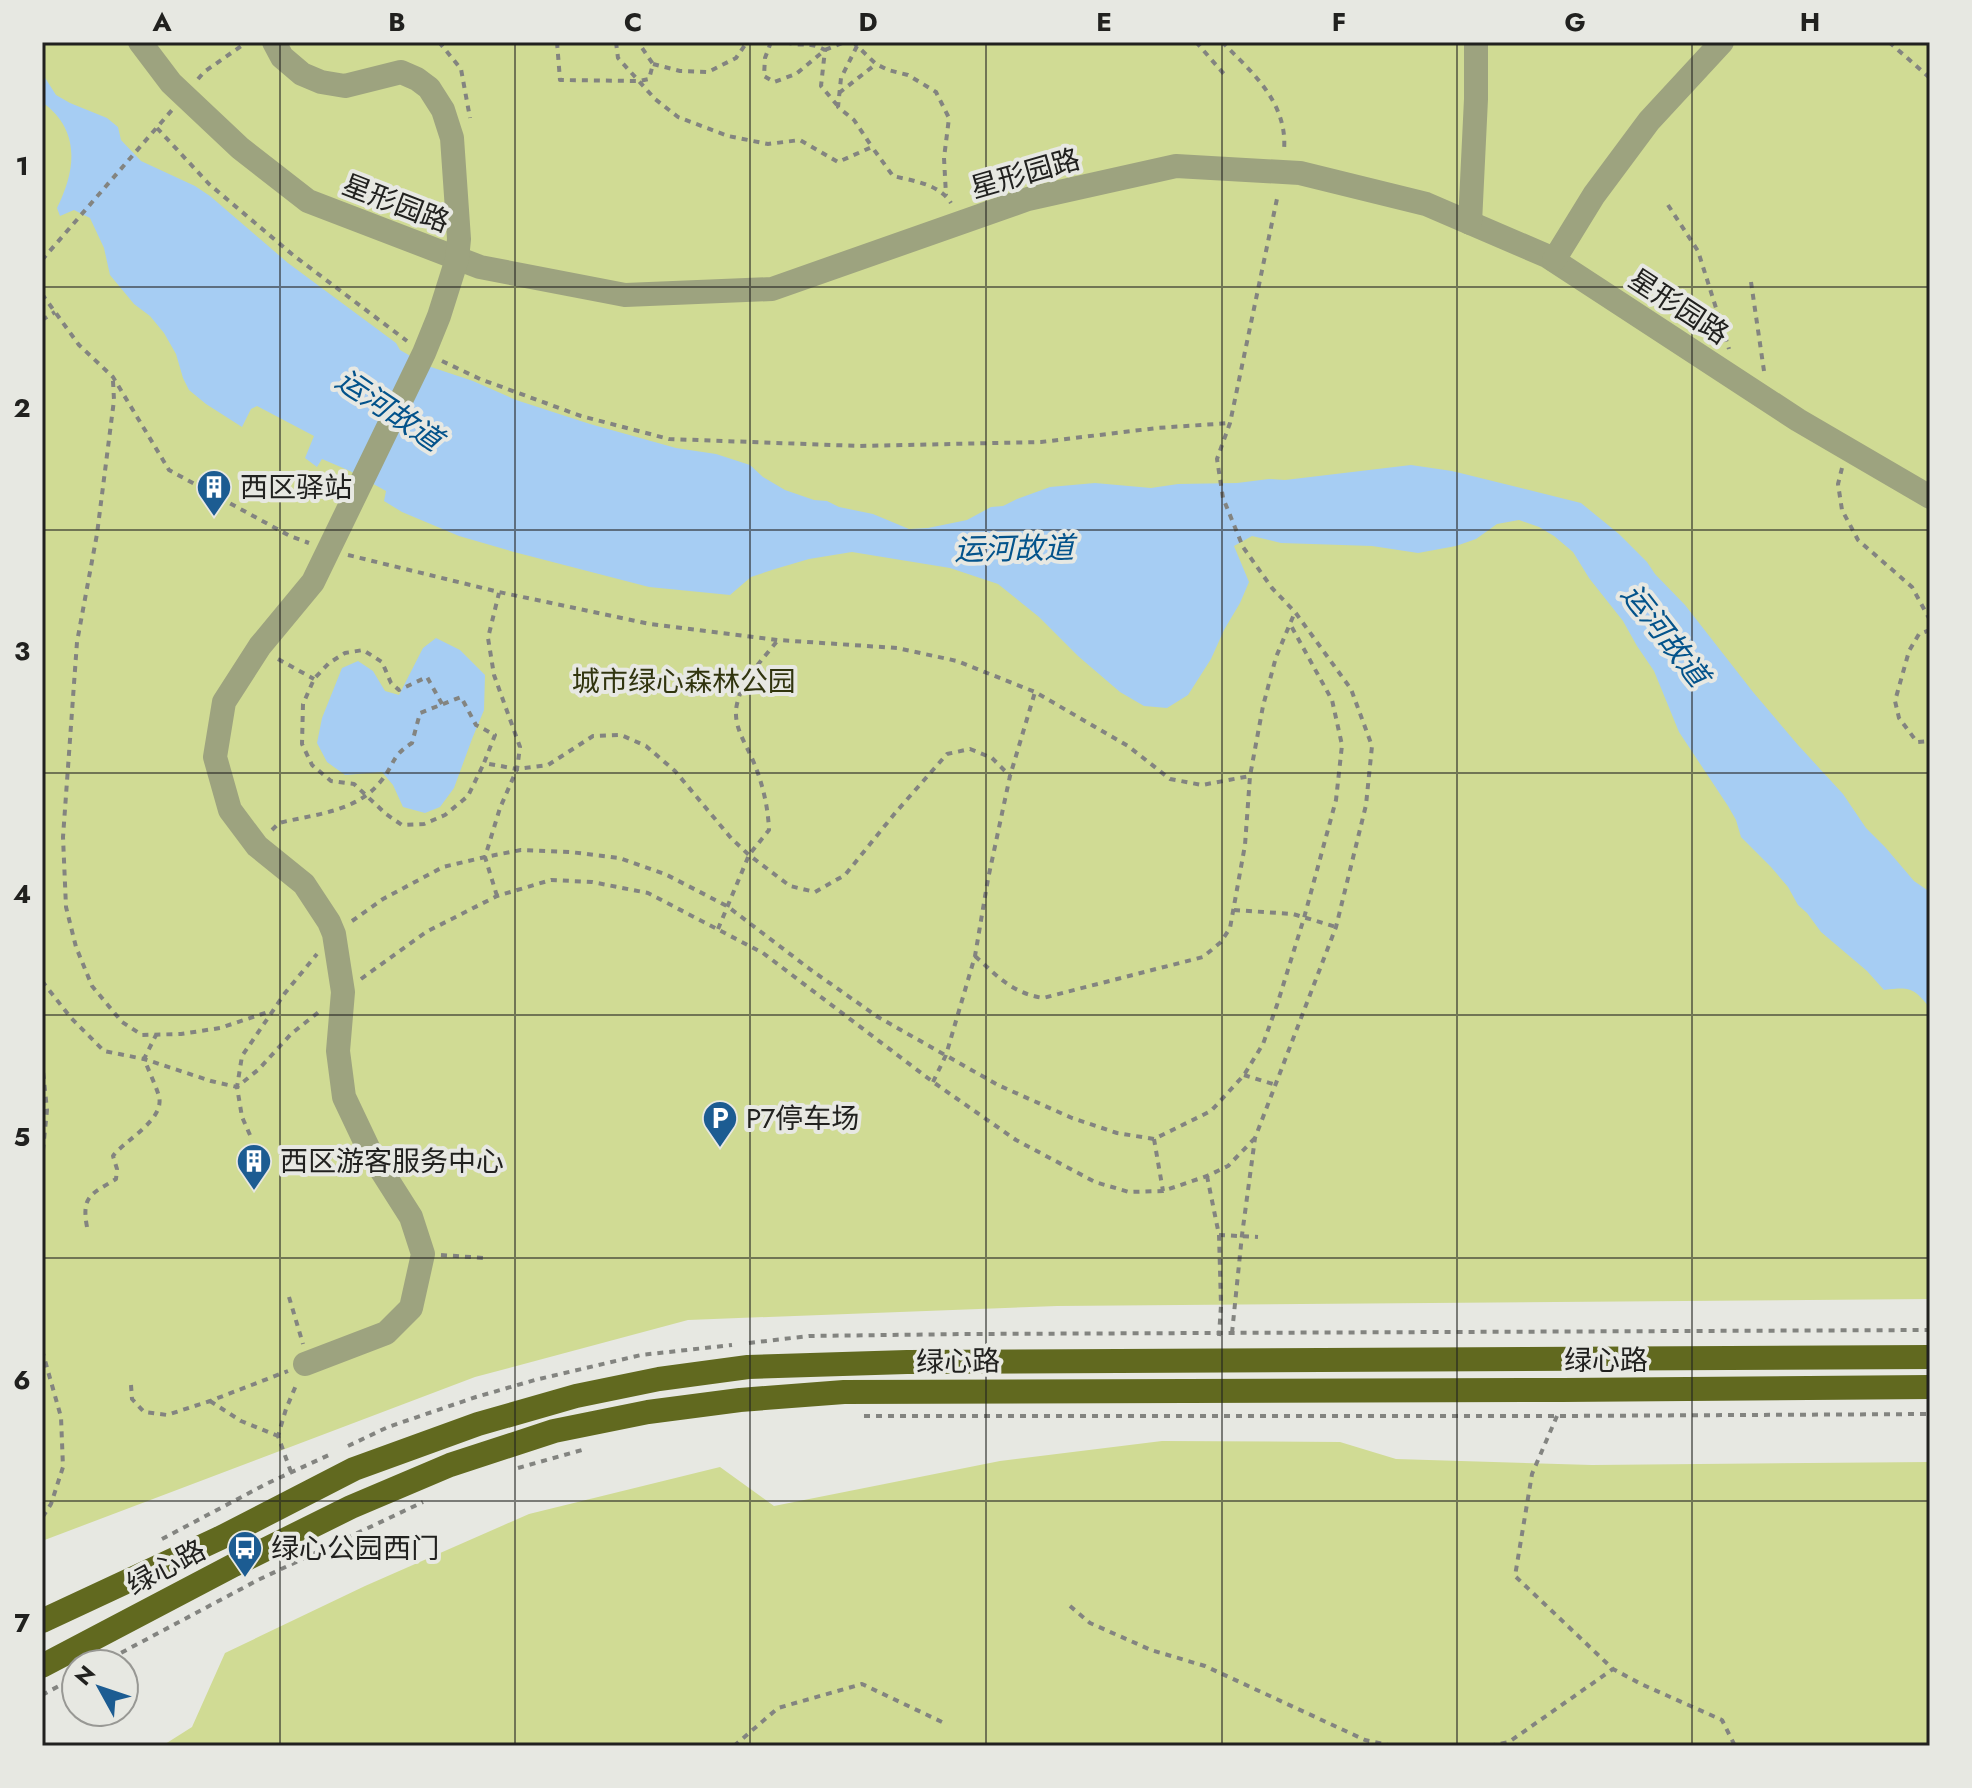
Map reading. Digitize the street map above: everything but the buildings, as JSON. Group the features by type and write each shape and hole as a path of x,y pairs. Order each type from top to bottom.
{"main road":[{"name":"绿心路","path":"42,1621 220,1538 354,1469 478,1424 576,1396 659,1379 748,1367 907,1362 1930,1357"},
{"name":"绿心路","path":"42,1666 351,1507 450,1465 554,1431 648,1412 740,1400 844,1392 1930,1387"}],"street":[{"name":"星形园路","path":"140,42 171,83 240,148 308,201 480,267 625,295 772,289 1028,199 1176,166 1300,173 1426,204 1554,260 1798,420 1930,497"},
{"path":"274,42 282,57 302,74 321,82 345,86 401,72 429,88 443,110 452,138 459,239 457,259 424,354 313,582 260,646 224,702 215,757 230,810 257,846 304,884 329,922 334,934 343,992 338,1051 344,1097 371,1154 411,1217 423,1254 411,1308 386,1333 305,1364"},
{"path":"1470,223 1476,42"},
{"path":"1554,260 1594,195 1649,121 1722,42"}],"path":[{"path":"557,42 560,80 639,81 649,79 653,64"},
{"path":"616,42 618,58 655,99 678,117 728,136 768,144 800,140 838,162 872,147"},
{"path":"638,42 653,64 680,71 708,72 736,58 747,42"},
{"path":"771,42 765,58 764,76 774,82 796,74 825,50 845,42"},
{"path":"786,42 814,43 825,50"},
{"path":"1196,42 1224,74"},
{"path":"1222,42 1273,99 1285,137 1282,172 1230,423 1217,459 1223,498 1243,547 1351,689 1372,746 1366,805 1336,927 1255,1138 1223,1359"},
{"path":"1889,42 1930,78"},
{"path":"838,107 841,78 855,44 876,64 908,75 936,92 949,118 944,158 946,195"},
{"path":"825,50 821,86 838,107 854,120 893,176 923,182 946,195 963,222"},
{"path":"839,93 876,64"},
{"path":"157,128 209,184 293,255 424,354 480,379 581,416 669,439 860,446 1041,442 1230,423"},
{"path":"42,260 146,139"},
{"path":"1668,205 1698,251 1740,382"},
{"path":"1751,282 1764,372"},
{"path":"42,294 79,345 113,377 169,470 290,536 327,550 499,592 650,624 778,640 897,648 957,661 1035,692 1128,746 1170,779 1202,785 1250,776"},
{"path":"42,320 55,312"},
{"path":"113,377 114,400 107,463 77,642 63,837 66,907 76,947 92,986 122,1022 142,1035 181,1034 220,1028 274,1010"},
{"path":"1846,448 1838,484 1842,510 1858,540 1912,587 1930,620"},
{"path":"497,896 485,857 500,808 517,769 520,747 494,675 488,638 499,592"},
{"path":"975,956 1006,984 1025,995 1043,998 1203,957 1221,942 1230,928 1234,910 1245,845 1250,776 1266,694 1276,657 1295,612"},
{"path":"250,1135 242,1117 237,1087 242,1056 334,934 383,899 443,867 521,850 619,858 665,874 727,906 878,1017 998,1085 1072,1118 1117,1133 1154,1139 1211,1111 1244,1075 1263,1044 1304,918 1336,800 1342,745 1332,700 1290,624"},
{"path":"1930,630 1919,634 1909,651 1895,701 1899,718 1917,742 1930,741"},
{"path":"718,929 749,855 769,830 767,804 735,720 737,700 753,672 778,640"},
{"path":"260,646 314,679"},
{"path":"257,846 279,823 349,807 367,796 382,780 398,752 412,743 420,713 461,697 476,725 495,735 484,763 468,796 445,815 424,824 402,825 367,796 354,784 331,781 312,765 302,744 303,704 314,679 329,663 345,653 363,650 382,662 391,683 399,690 427,677 442,704"},
{"path":"933,1082 946,1055 975,956 1010,776 1035,692"},
{"path":"484,763 517,769 548,765 593,736 621,735 646,746 675,771 749,855 790,886 815,892 845,875 947,754 970,749 992,758 1010,776"},
{"path":"237,1087 259,1069 291,1034 426,932 497,896 551,880 592,882 648,893 763,953 933,1082 1016,1140 1095,1182 1129,1192 1163,1191 1228,1166 1255,1138"},
{"path":"1234,910 1293,914 1336,927"},
{"path":"42,981 71,1018 104,1051 144,1059 237,1087"},
{"path":"87,1227 83,1209 89,1196 116,1179 113,1156 157,1115 160,1099 144,1059 156,1034"},
{"path":"42,1061 47,1110 42,1160"},
{"path":"1244,1075 1277,1086"},
{"path":"1154,1139 1163,1191"},
{"path":"1207,1176 1219,1235 1223,1359"},
{"path":"1219,1235 1258,1237"},
{"path":"423,1254 484,1258"},
{"path":"289,1297 303,1340 305,1364 278,1436 291,1473"},
{"path":"42,1350 61,1417 63,1467 51,1504 42,1518"},
{"path":"131,1385 132,1399 144,1412 167,1415 305,1364"},
{"path":"210,1401 241,1421 278,1436"},
{"name":"绿心路","path":"857,1416 1930,1414"},
{"path":"1557,1416 1532,1474 1515,1576 1613,1669 1722,1720 1735,1746"},
{"path":"515,1469 592,1447"},
{"name":"绿心路","path":"130,1648 270,1574 427,1501"},
{"path":"1070,1606 1090,1623 1151,1650 1205,1666 1359,1737 1393,1746"},
{"path":"1489,1746 1509,1742 1613,1669"},
{"path":"734,1746 778,1708 862,1684 942,1722"},
{"path":"42,1695 60,1685"},
{"path":"1357,1746 1359,1737"}],"green space":[{"name":"城市绿心森林公园","path":"42,42 1930,42 1930,1299 1057,1306 688,1320 475,1377 42,1541"},
{"path":"1162,1441 1340,1442 1396,1459 1592,1465 1930,1462 1930,1746 162,1746 192,1727 225,1653 365,1586 529,1514 720,1467 774,1506 1000,1461"}],"water":[{"name":"运河故道","path":"42,73 56,95 107,118 118,127 121,140 141,161 210,196 288,263 396,343 400,350 428,366 590,424 750,465 785,490 873,514 909,529 967,520 991,507 1003,506 1050,487 1095,483 1151,488 1178,484 1237,483 1411,465 1452,471 1581,503 1647,562 1753,692 1843,794 1866,828 1914,881 1930,892 1930,1008 1910,990 1884,990 1867,971 1821,932 1798,905 1788,887 1741,837 1728,806 1679,732 1654,671 1623,621 1573,552 1539,527 1519,520 1497,524 1476,539 1418,553 1372,546 1281,543 1252,536 1234,546 1249,582 1240,603 1188,695 1167,708 1144,706 1120,692 1039,617 998,584 950,568 852,552 809,559 751,577 730,595 649,587 459,536 402,512 384,501 386,491 350,471 322,459 317,467 305,458 314,436 257,406 251,409 242,427 189,390 176,354 164,333 110,275 104,248 90,218 74,210 60,216 57,208 68,179 71,151 63,125 42,102"},
{"path":"436,638 460,650 485,675 484,710 454,788 440,807 425,813 403,807 393,785 382,772 345,775 327,762 317,743 322,718 342,668 358,661 373,671 385,691 399,695 423,648"}],"place":[{"name":"西区驿站","path":"214,518"},
{"name":"P7停车场","path":"720,1149"},
{"name":"西区游客服务中心","path":"254,1192"},
{"name":"绿心公园西门","path":"245,1579"}]}
